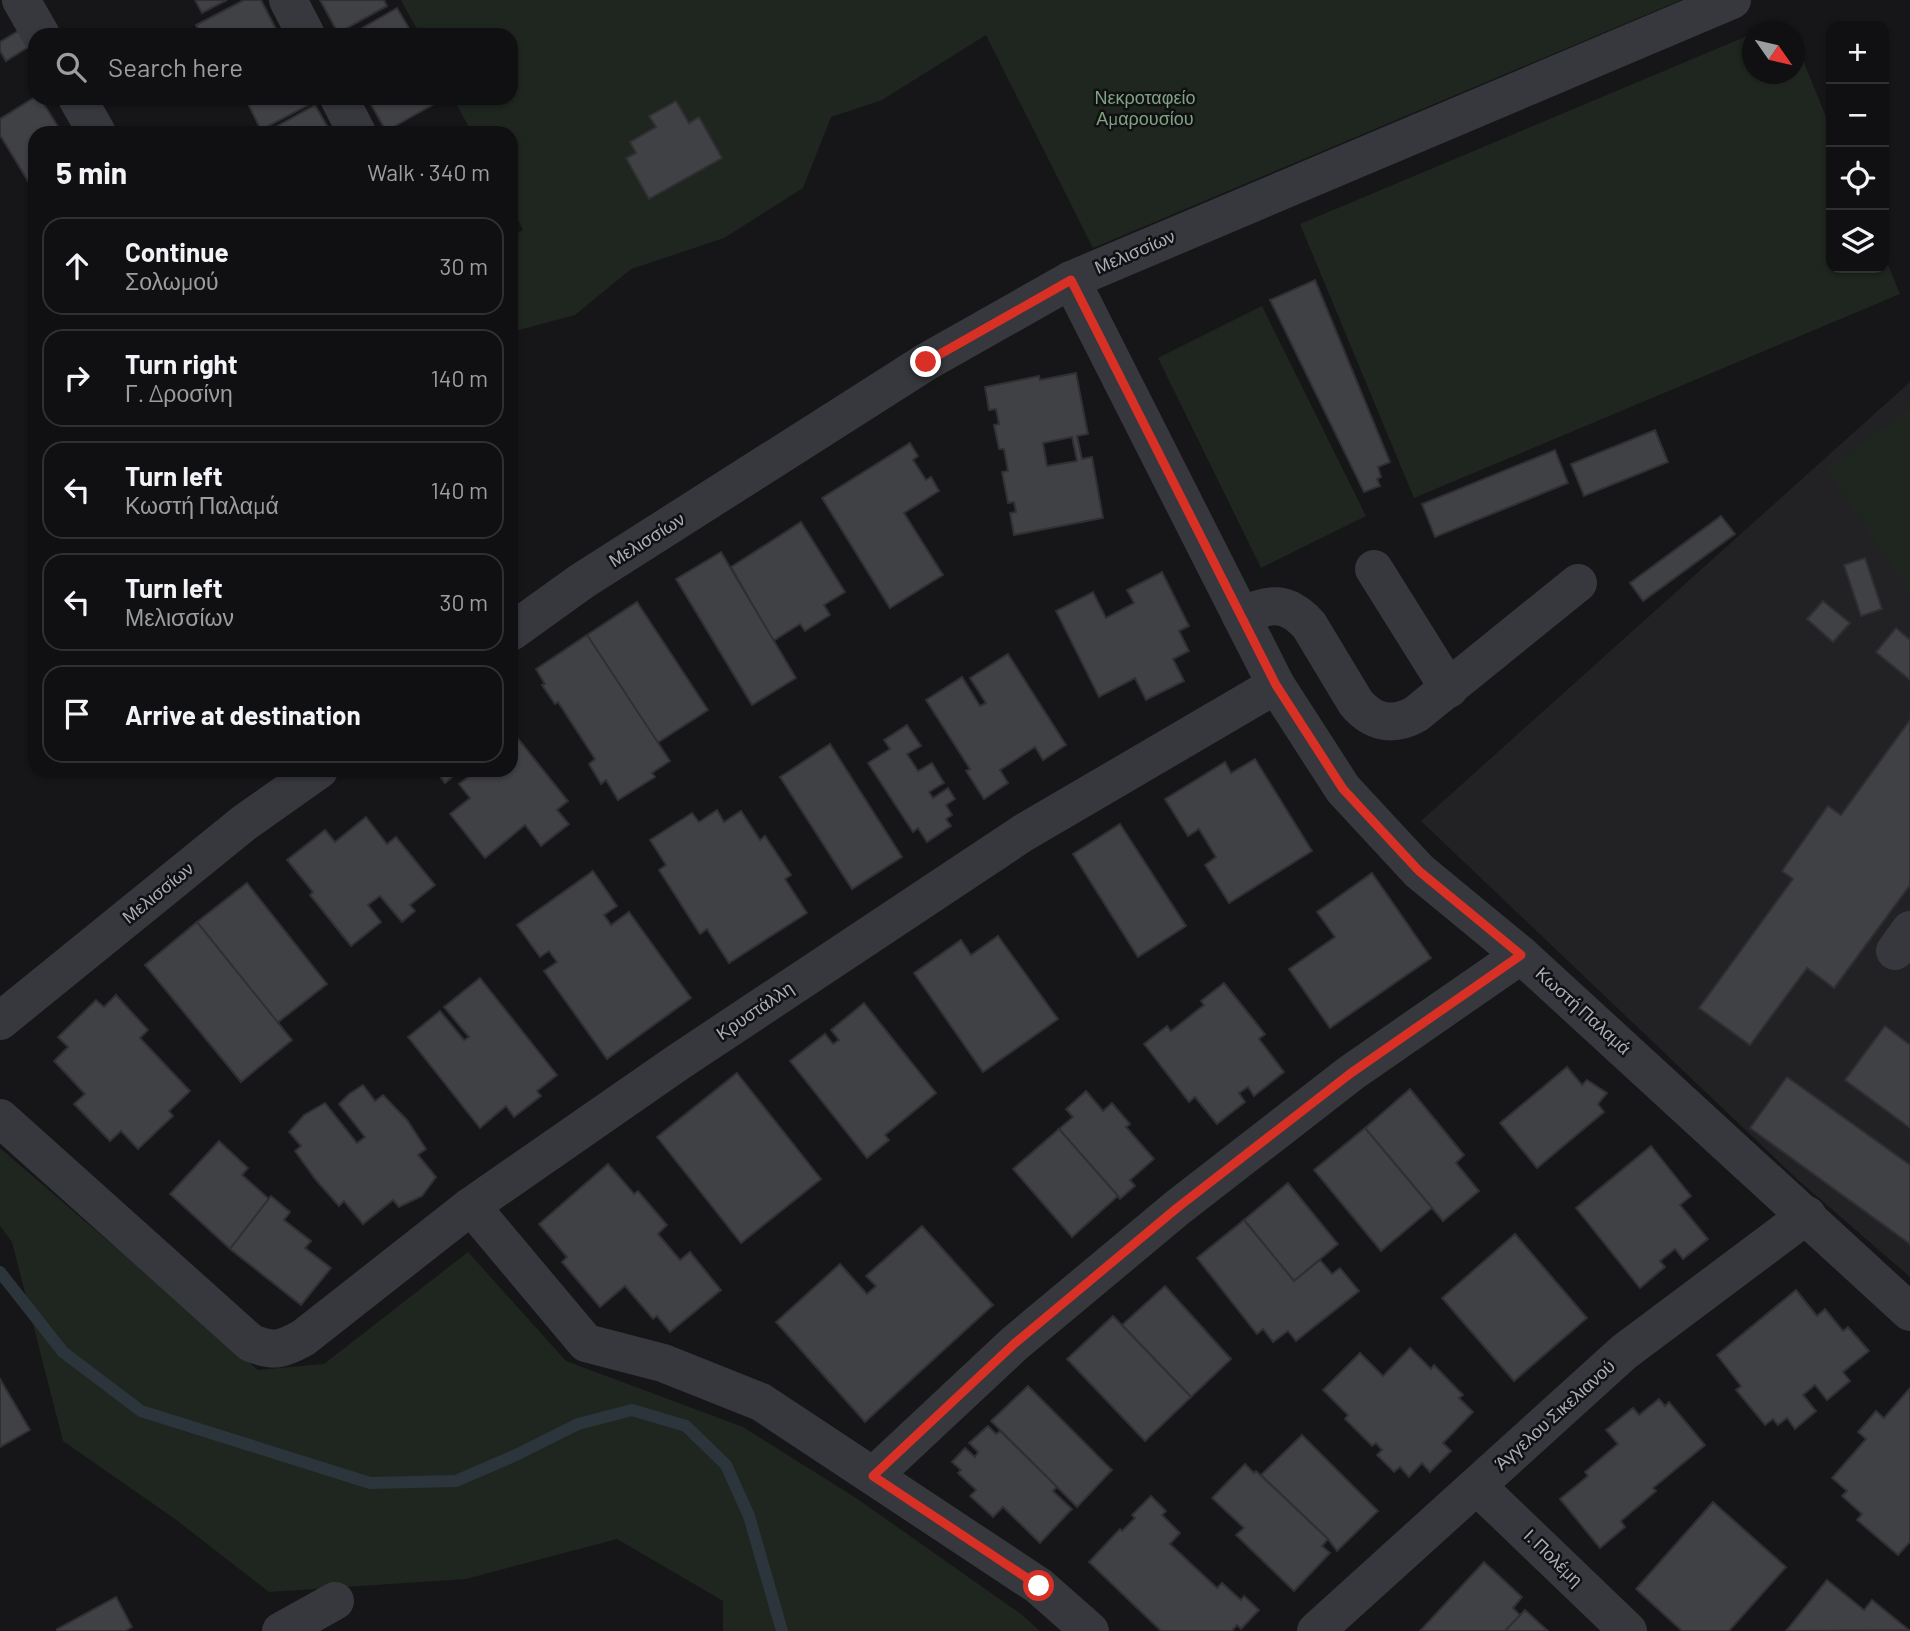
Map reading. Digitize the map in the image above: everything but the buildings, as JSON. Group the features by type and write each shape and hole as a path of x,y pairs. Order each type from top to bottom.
{"street":[{"path":"21,0 37,28"},
{"path":"288,0 302,28"},
{"name":"Μελισσίων","path":"518,627 582,581 926,362 1071,280 1732,0"},
{"path":"81,105 93,126"},
{"path":"343,105 353,126"},
{"name":"Κωστή Παλαμά","path":"1071,280 1276,685 1343,789 1419,871 1521,955 1910,1312"},
{"path":"1374,569 1448,689"},
{"path":"1241,615 1272,605 1286,607 1299,614 1356,703 1365,713 1390,723 1404,721 1416,714 1578,583"},
{"name":"Κρυστάλλη","path":"0,1118 251,1343 269,1350 286,1347 303,1338 471,1206 677,1063 1023,833 1276,685"},
{"name":"Μελισσίων","path":"0,1021 244,823 309,777"},
{"path":"873,1476 1014,1344 1177,1208 1351,1073 1521,955"},
{"path":"471,1206 586,1343 663,1363 761,1402 1039,1586 1090,1631"},
{"name":"Άγγελου Σικελιανού","path":"1316,1631 1624,1352 1807,1215"},
{"name":"Ι. Πολέμη","path":"1477,1486 1628,1631"},
{"path":"281,1631 335,1601"}],"shaded area":[{"path":"1910,382 1910,1277 1798,1180 1421,821"}],"green space":[{"name":"Νεκροταφείο Αμαρουσίου","path":"401,0 1681,0 1093,248 986,35 882,100 831,117 803,188 724,238 631,269 575,315 518,330 518,233 523,230 518,220 518,126 468,126 457,105 518,105 518,28 416,28"},
{"path":"1742,38 1742,84 1805,84 1805,65 1826,117 1826,273 1889,273 1889,267 1900,294 1414,498 1300,224"},
{"path":"1262,306 1366,516 1261,568 1158,358"},
{"path":"1910,409 1910,593 1825,468"},
{"path":"0,1148 258,1370 324,1364 468,1252 566,1361 743,1427 856,1498 1021,1614 1040,1631 723,1631 723,1601 617,1539 466,1579 269,1592 175,1519 63,1441 12,1242 0,1226"}],"waterway":[{"path":"0,1272 63,1352 141,1411 370,1483 456,1481 578,1424 632,1410 686,1426 726,1465 749,1516 782,1631"}],"route":[{"path":"926,362 1071,280 1276,685 1343,789 1419,871 1521,955 1351,1073 1177,1208 1014,1344 873,1476 1039,1586"}]}
